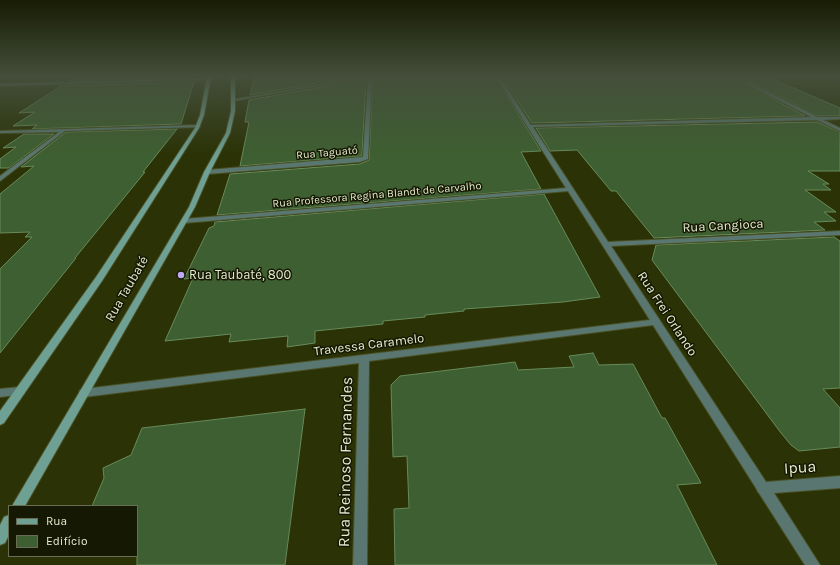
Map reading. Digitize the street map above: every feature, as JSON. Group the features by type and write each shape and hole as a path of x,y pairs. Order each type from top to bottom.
{"main road":[{"name":"Rua Taubaté","path":"0,420 99,279 198,126 204,103"},
{"name":"Rua Taubaté","path":"19,505 192,206 207,172 228,133 232,103"},
{"path":"0,538 8,524"}],"street":[{"name":"Rua Taguató","path":"207,172 360,160 366,158 369,103"},
{"name":"Rua Frei Orlando","path":"515,103 813,565"},
{"path":"787,103 840,130"},
{"path":"530,126 840,118"},
{"path":"0,132 198,126"},
{"path":"0,179 64,130"},
{"name":"Rua Professora Regina Blandt de Carvalho","path":"184,221 571,189"},
{"name":"Rua Cangioca","path":"606,244 840,233"},
{"name":"Travessa Caramelo","path":"84,393 656,322"},
{"name":"Rua Reinoso Fernandes","path":"360,565 364,359"},
{"path":"0,393 20,391"},
{"name":"Ipua","path":"762,488 840,482"}],"building":[{"path":"34,103 187,103 181,124 32,129 37,125 13,126 35,112 19,113"},
{"path":"248,103 365,103 362,156 240,166 249,122 245,122"},
{"path":"372,103 511,103 541,151 521,152 541,189 217,215 230,174 360,164 369,160"},
{"path":"519,103 781,103 805,116 532,123"},
{"path":"793,103 829,103 840,108 840,116 818,116"},
{"path":"817,122 840,132 840,171 808,171 829,184 823,184 831,190 805,190 836,212 824,212 836,221 814,222 825,230 654,238 616,191 611,191 577,150 550,151 536,128"},
{"path":"177,129 143,172 145,172 0,353 0,269 32,237 25,237 30,232 0,233 0,194 34,166 21,167 66,132"},
{"path":"24,134 54,134 9,168 0,168 0,159 16,147 3,148"},
{"path":"544,194 600,297 563,302 464,309 464,311 425,315 425,317 383,321 383,324 315,331 315,343 287,347 288,336 229,342 231,334 165,341 193,278 184,279 209,228 214,226 215,222"},
{"path":"834,237 840,241 840,388 823,389 840,408 840,447 799,451 791,445 781,433 652,260 656,245"},
{"path":"593,353 599,365 633,364 662,418 665,418 701,483 677,485 717,565 395,565 394,509 409,508 407,456 393,457 391,385 400,376 515,362 518,370 574,367 569,356"},
{"path":"305,409 285,565 137,565 138,505 92,505 104,478 103,468 131,455 142,428"}],"place":[{"name":"Rua Taubaté, 800","path":"181,275"}]}
